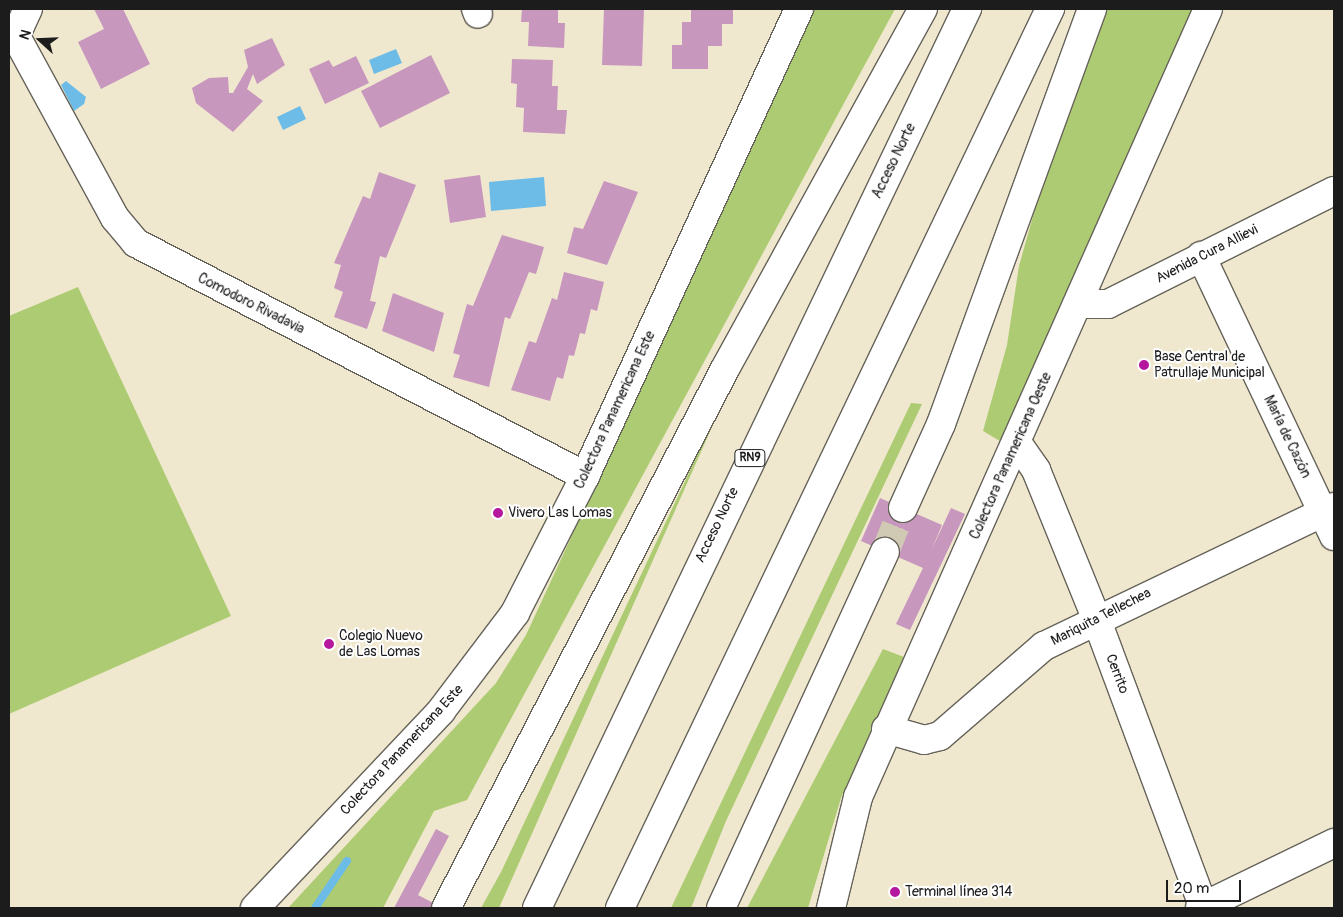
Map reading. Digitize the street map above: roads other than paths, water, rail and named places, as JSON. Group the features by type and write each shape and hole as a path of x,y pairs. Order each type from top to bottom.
{"main road":[{"path":"11,32 28,9"},
{"name":"Colectora Panamericana Este","path":"255,908 470,677 524,597 585,476 799,9"},
{"path":"446,908 726,367 922,9"},
{"name":"Acceso Norte","path":"537,908 967,9"},
{"path":"620,908 1050,9"},
{"path":"903,508 940,424 1092,9"},
{"name":"Colectora Panamericana Oeste","path":"831,908 858,797 886,729 1018,444 1208,9"},
{"name":"Comodoro Rivadavia","path":"11,32 115,218 136,243 585,476"},
{"name":"Avenida Cura Allievi","path":"1078,304 1108,304 1334,191"},
{"name":"María de Cazón","path":"1201,256 1331,518"},
{"name":"Cerrito","path":"1018,444 1036,470 1096,618 1203,908"},
{"name":"Mariquita Tellechea","path":"886,729 924,740 940,736 1021,662 1096,618 1331,518"},
{"path":"721,908 885,552"},
{"path":"1203,908 1334,843"}],"water":[{"path":"396,49 402,63 374,74 369,60"},
{"path":"66,81 86,97 84,104 74,111 61,85"},
{"path":"300,106 306,119 283,130 277,117"},
{"path":"544,177 546,206 491,211 489,182"}],"waterway":[{"path":"315,908 347,861"}],"tunnel":[{"path":"885,552 903,508"}],"place":[{"name":"Base Central de Patrullaje Municipal","path":"1144,365"},
{"name":"Vivero Las Lomas","path":"498,513"},
{"name":"Colegio Nuevo de Las Lomas","path":"329,644"},
{"name":"Terminal línea 314","path":"895,892"}]}
